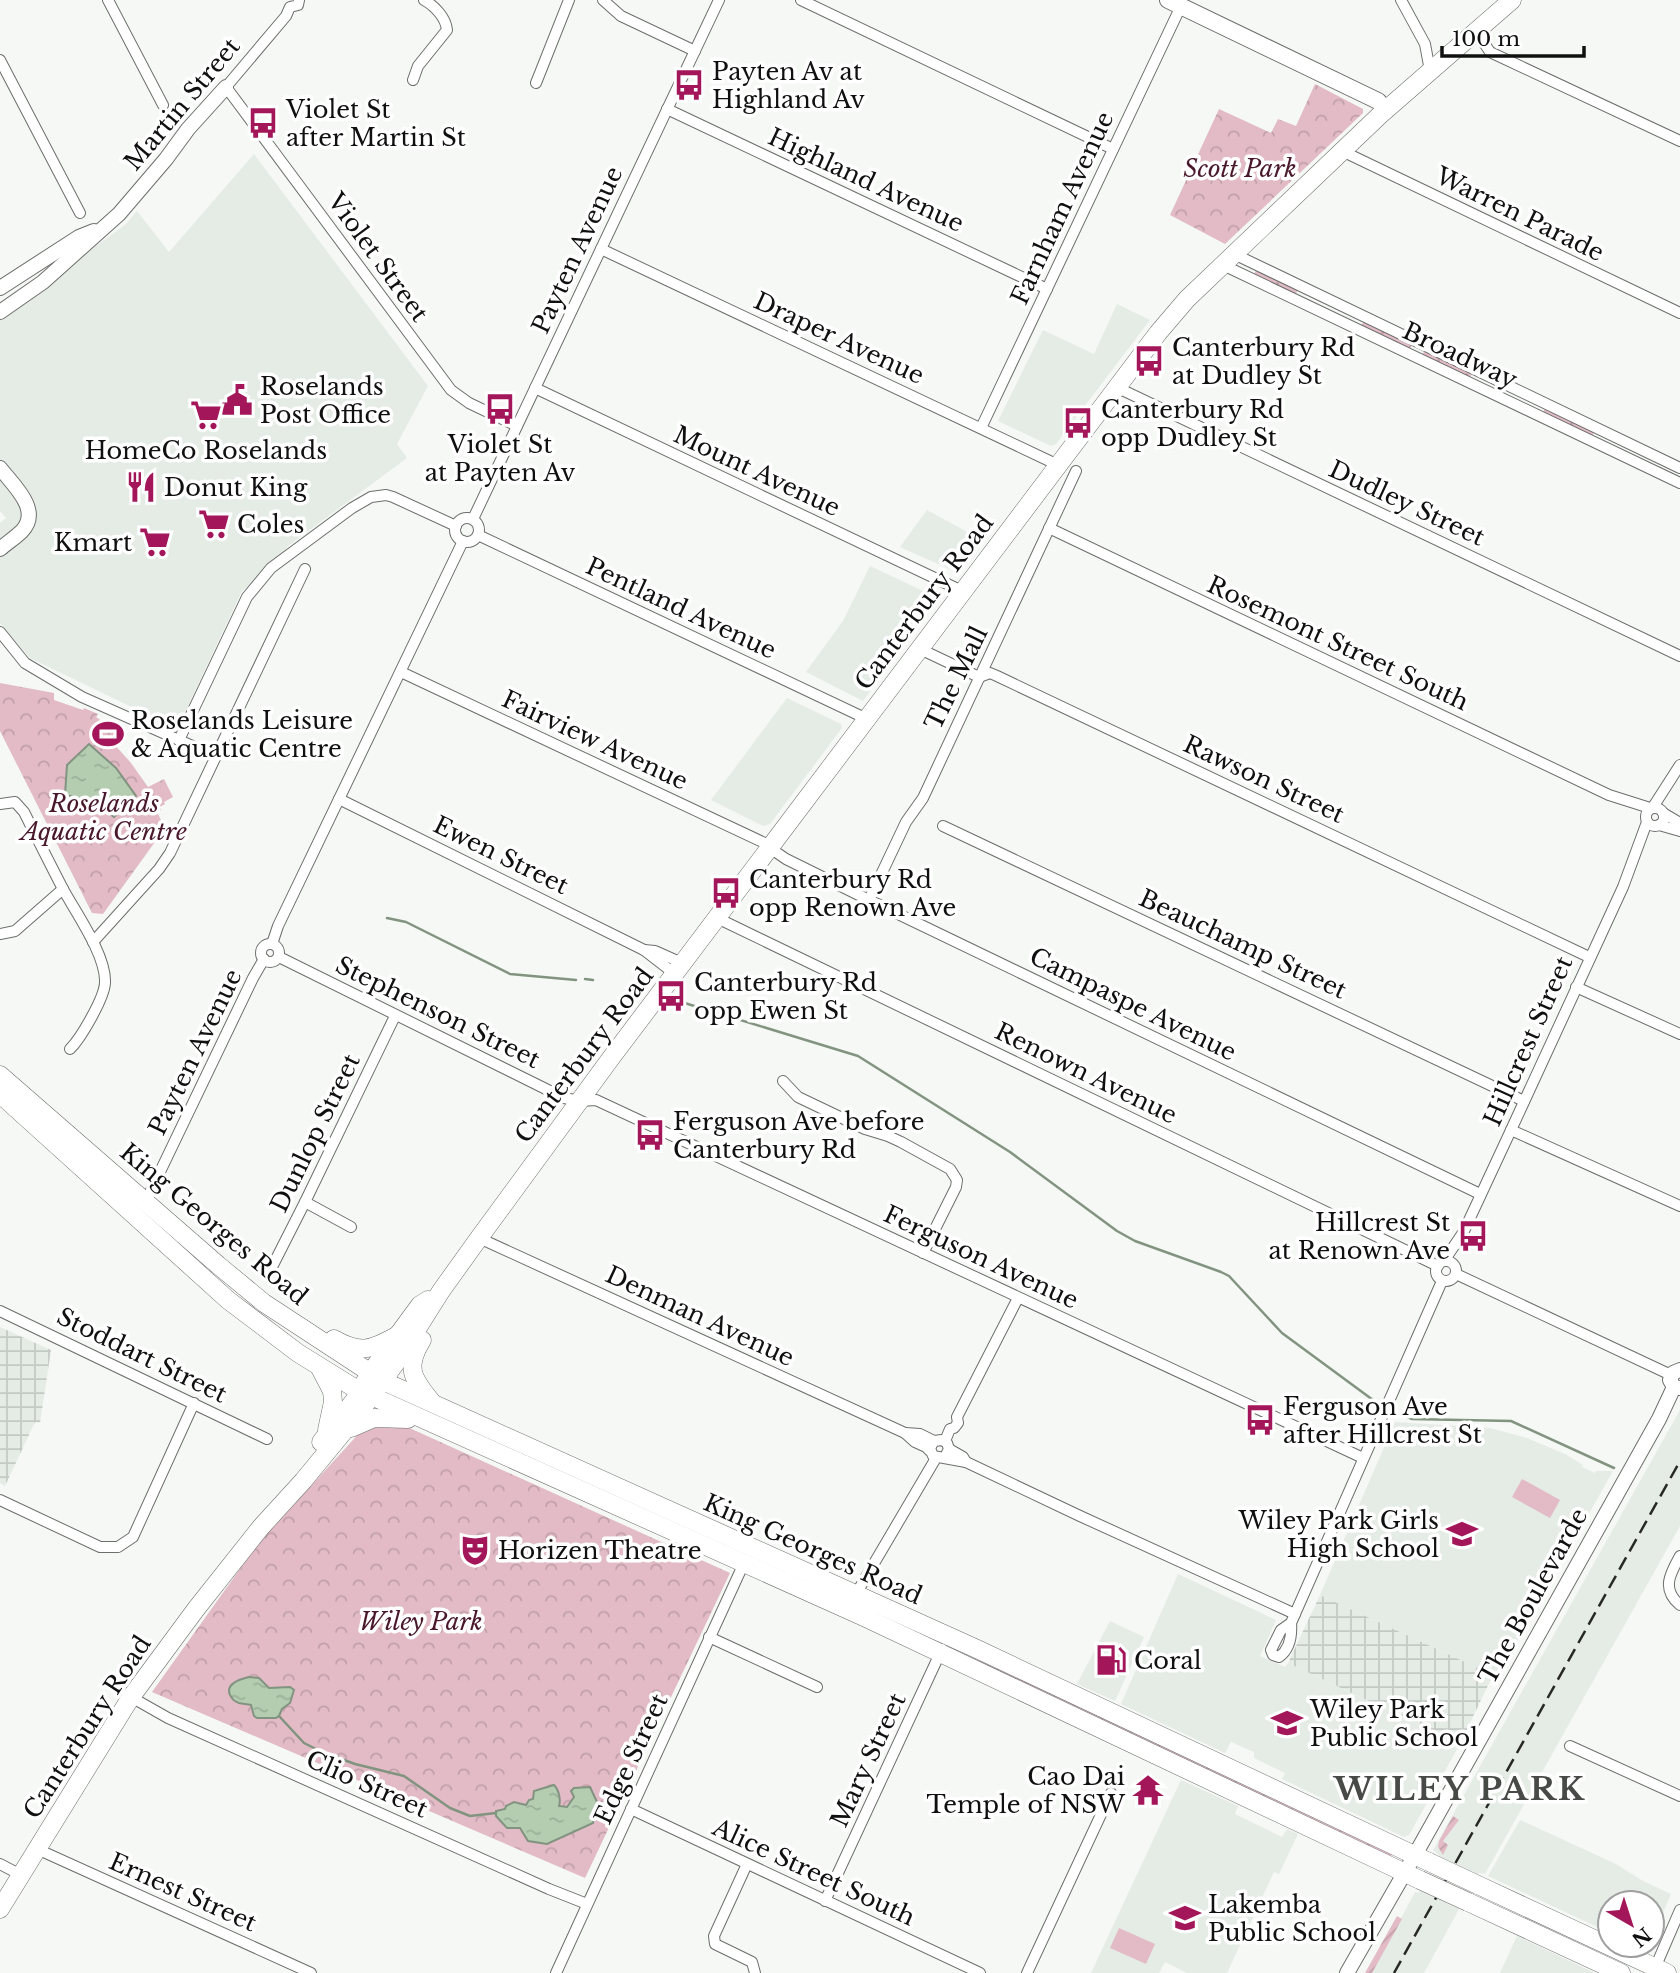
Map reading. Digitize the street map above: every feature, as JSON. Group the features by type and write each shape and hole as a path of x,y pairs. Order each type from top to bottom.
{"highway":[{"name":"Canterbury Road","path":"376,1377 962,592 1067,468 1116,387 1172,316 1342,151 1512,0"},
{"name":"King Georges Road","path":"0,1075 264,1303 376,1377 856,1594 944,1645 1412,1876 1620,1973"},
{"name":"King Georges Road","path":"0,1094 228,1300 318,1365 366,1394 744,1563 944,1645 1422,1859 1658,1971"},
{"name":"Canterbury Road","path":"0,1909 131,1698 196,1609 261,1527 345,1432 398,1335 420,1305 441,1291"},
{"path":"433,1404 411,1372 414,1352 425,1336 441,1291"},
{"path":"292,1322 358,1350 379,1346 398,1335"},
{"path":"318,1365 332,1391 332,1412 327,1423 326,1436"},
{"name":"Canterbury Road","path":"196,1609 212,1578 262,1511 366,1394"},
{"path":"345,1432 374,1418 424,1421"}],"main road":[{"path":"1174,3 1374,99 1387,110"}],"street":[{"path":"108,0 163,105"},
{"path":"412,80 418,66 447,30 446,22 429,2 424,0"},
{"path":"536,83 569,0"},
{"path":"603,0 621,16 695,51"},
{"name":"Payten Avenue","path":"473,519 719,0"},
{"path":"800,0 1113,149"},
{"path":"1401,0 1425,44 1430,71"},
{"name":"Martin Street","path":"0,312 43,282 119,214 187,130 286,16 292,2"},
{"name":"Farnham Avenue","path":"981,428 1113,149 1174,3"},
{"path":"1476,31 1490,52 1680,141"},
{"path":"0,60 80,214"},
{"name":"Violet Street","path":"226,88 451,390 469,403 517,426"},
{"name":"Highland Avenue","path":"667,109 1047,289"},
{"name":"Warren Parade","path":"1342,151 1680,313"},
{"path":"0,288 79,237 105,227"},
{"name":"Draper Avenue","path":"601,248 1067,468"},
{"name":"Broadway","path":"1228,260 1680,468"},
{"name":"Broadway","path":"1228,260 1680,484"},
{"name":"Dudley Street","path":"1116,387 1680,656"},
{"name":"Mount Avenue","path":"535,388 962,592"},
{"path":"0,468 24,499 29,514 24,529 0,549"},
{"name":"The Mall","path":"869,901 906,822 923,798 992,653 1049,528 1067,468"},
{"path":"179,740 247,597 271,568 300,545 371,497 386,495 456,526"},
{"path":"465,518 473,519 478,524 478,535 470,541 463,541 456,533 456,526 465,518"},
{"name":"Rosemont Street South","path":"1049,528 1609,795 1652,823 1680,831"},
{"name":"Pentland Avenue","path":"478,535 867,719"},
{"path":"272,944 278,926 463,541"},
{"path":"93,942 159,869 170,853 304,569"},
{"path":"0,632 25,663 82,697 215,756"},
{"name":"Rawson Street","path":"920,649 979,677 990,673 1001,678 1589,957"},
{"name":"Fairview Avenue","path":"401,672 770,847"},
{"path":"1657,810 1664,820 1652,823 1646,814 1657,810 1680,766"},
{"name":"Rosemont Street South","path":"1609,795 1657,810 1680,823"},
{"name":"Ewen Street","path":"339,799 644,950 655,951 678,969"},
{"path":"0,804 15,802 24,812 93,942 104,972 105,984 101,996 78,1040 70,1049"},
{"name":"Hillcrest Street","path":"1455,1270 1464,1231 1480,1194 1652,823"},
{"name":"Beauchamp Street","path":"943,825 1524,1101"},
{"name":"Campaspe Avenue","path":"770,847 786,859 869,901 1480,1194"},
{"path":"0,934 15,931 63,889"},
{"name":"Renown Avenue","path":"717,918 1441,1264"},
{"path":"272,944 278,948 279,957 272,962 264,959 262,950 266,945 272,944"},
{"name":"Stephenson Street","path":"279,957 564,1098 580,1101"},
{"name":"Payten Avenue","path":"146,1201 264,959"},
{"path":"1576,987 1680,1034"},
{"name":"Dunlop Street","path":"272,1267 395,1016"},
{"path":"783,1081 798,1097 865,1129 888,1136 950,1169 957,1180 956,1187 923,1253"},
{"name":"Ferguson Avenue","path":"580,1101 596,1100 1363,1458"},
{"path":"1511,1130 1680,1206"},
{"path":"305,1202 351,1227"},
{"name":"Hillcrest Street","path":"1441,1264 1464,1231"},
{"name":"Denman Avenue","path":"479,1238 905,1433 915,1442 940,1449 958,1462 966,1462 1293,1618 1363,1458"},
{"path":"1455,1270 1449,1281 1442,1281 1437,1276 1441,1264 1450,1262 1455,1270 1676,1380"},
{"path":"1363,1458 1442,1281"},
{"path":"856,1594 950,1429 958,1423 957,1417 1018,1298"},
{"name":"Stoddart Street","path":"0,1311 267,1439"},
{"name":"The Boulevarde","path":"1347,1973 1422,1859 1659,1419 1676,1380"},
{"path":"0,1500 100,1547 118,1547 133,1537 194,1403"},
{"path":"1680,1556 1670,1576 1669,1586 1671,1596 1680,1605"},
{"name":"Edge Street","path":"556,1973 744,1563"},
{"path":"709,1637 817,1687"},
{"name":"Mary Street","path":"825,1901 944,1645"},
{"name":"Clio Street","path":"131,1698 168,1718 587,1904"},
{"path":"1570,1746 1680,1796"},
{"path":"1027,1973 1111,1793"},
{"name":"Alice Street South","path":"631,1810 980,1973"},
{"name":"Ernest Street","path":"37,1849 310,1973"},
{"path":"0,1864 21,1875"},
{"path":"747,1864 713,1936 715,1944 752,1962 755,1973"},
{"path":"1658,1971 1680,1910"}],"shaded area":[{"name":"HomeCo Roselands","path":"254,154 428,386 397,444 407,458 288,546 267,564 269,569 242,591 177,729 30,658 0,623 0,523 6,518 0,511 0,316 126,224 137,211 169,252"},
{"path":"1117,304 1150,320 1056,444 1051,446 998,421 1043,330 1094,354"},
{"path":"927,510 982,540 958,573 900,547"},
{"path":"870,566 938,598 863,701 806,672 843,621"},
{"path":"787,698 841,724 842,728 770,824 763,826 711,800"},
{"path":"0,1327 51,1350 40,1423 35,1422 5,1486 0,1483"},
{"path":"1680,1410 1680,1526 1485,1874 1479,1873 1424,1973 1372,1973 1415,1892 1419,1893 1439,1855 1433,1850"},
{"name":"Wiley Park Girls High School","path":"1395,1422 1490,1428 1527,1438 1565,1454 1595,1473 1613,1471 1497,1677 1320,1595"},
{"name":"Wiley Park Public School","path":"1178,1574 1276,1620 1260,1656 1285,1667 1288,1663 1460,1744 1409,1835 1404,1837 1282,1779 1285,1773 1254,1758 1254,1752 1231,1742 1225,1753 1121,1704"},
{"path":"1320,1595 1493,1675 1460,1744 1288,1663"},
{"name":"Coral","path":"1110,1621 1144,1637 1115,1701 1077,1684"},
{"name":"Lakemba Public School","path":"1181,1780 1238,1806 1235,1814 1282,1837 1287,1829 1298,1834 1279,1874 1274,1872 1227,1973 1187,1973 1165,1962 1159,1973 1091,1973"},
{"path":"1520,1820 1616,1864 1660,1889 1596,1889 1596,1926 1488,1876"},
{"path":"1666,1892 1671,1894 1666,1906"},
{"path":"1517,1936 1595,1973 1500,1973"}],"green space":[{"name":"Scott Park","path":"1315,84 1363,109 1363,113 1225,244 1170,215 1219,109 1271,133 1278,119 1296,126"},
{"path":"1256,270 1297,289 1297,292 1294,295 1254,275"},
{"path":"1364,321 1411,343 1411,347 1408,349 1361,326"},
{"path":"1427,350 1472,374 1469,378 1423,356"},
{"path":"1546,408 1594,432 1592,437 1545,416 1543,412"},
{"name":"Roselands Aquatic Centre","path":"0,683 54,693 54,700 98,714 96,717 122,735 114,744 148,787 164,779 173,797 164,802 161,810 157,812 165,828 103,914 92,913 0,731"},
{"name":"Wiley Park","path":"385,1422 405,1426 730,1573 585,1878 152,1692 257,1545 362,1430"},
{"path":"1522,1479 1560,1500 1550,1518 1512,1497"},
{"path":"968,1657 987,1663 1395,1854 1390,1856"},
{"path":"1453,1816 1459,1820 1443,1841 1448,1845 1443,1855 1438,1847 1439,1841"},
{"path":"1397,1916 1402,1919 1372,1973 1365,1973"},
{"path":"1119,1928 1155,1944 1146,1964 1110,1948"}],"water":[{"path":"89,744 116,768 136,796 114,817 80,798 65,795 67,765"},
{"path":"249,1677 259,1678 269,1688 290,1687 294,1690 290,1703 282,1709 279,1716 257,1718 251,1705 239,1703 232,1698 229,1691 231,1685"},
{"path":"554,1785 559,1795 559,1806 567,1807 574,1797 571,1791 574,1788 590,1787 597,1802 593,1823 547,1844 528,1841 520,1828 507,1828 496,1816 496,1811 505,1809 514,1802 526,1805 533,1799 534,1791"}],"waterway":[{"path":"387,918 406,922 510,974 576,980"},
{"path":"585,979 593,980"},
{"path":"678,1001 858,1056 1010,1152 1117,1231 1135,1241 1229,1276 1282,1333 1373,1400"},
{"path":"1400,1414 1412,1419 1511,1421 1614,1468"},
{"path":"279,1716 304,1743 320,1751 355,1764 404,1776 450,1808 470,1816 496,1813"}],"railway":[{"path":"1394,1973 1680,1461"}],"place":[{"name":"Payten Av at Highland Av","path":"689,85"},
{"name":"Violet St after Martin St","path":"263,123"},
{"name":"Canterbury Rd at Dudley St","path":"1149,361"},
{"name":"Roselands Post Office","path":"237,400"},
{"name":"Violet St at Payten Av","path":"500,409"},
{"name":"HomeCo Roselands","path":"206,415"},
{"name":"Canterbury Rd opp Dudley St","path":"1078,423"},
{"name":"Donut King","path":"141,487"},
{"name":"Coles","path":"214,524"},
{"name":"Kmart","path":"155,542"},
{"name":"Roselands Leisure & Aquatic Centre","path":"108,734"},
{"name":"Canterbury Rd opp Renown Ave","path":"726,893"},
{"name":"Canterbury Rd opp Ewen St","path":"671,996"},
{"name":"Ferguson Ave before Canterbury Rd","path":"650,1135"},
{"name":"Hillcrest St at Renown Ave","path":"1473,1236"},
{"name":"Ferguson Ave after Hillcrest St","path":"1260,1420"},
{"name":"Wiley Park Girls High School","path":"1462,1534"},
{"name":"Horizen Theatre","path":"475,1550"},
{"name":"Coral","path":"1111,1660"},
{"name":"Wiley Park Public School","path":"1287,1723"},
{"name":"Cao Dai Temple of NSW","path":"1148,1790"},
{"name":"Lakemba Public School","path":"1185,1918"}],"district":[{"name":"WILEY PARK","path":"1460,1789"}]}
